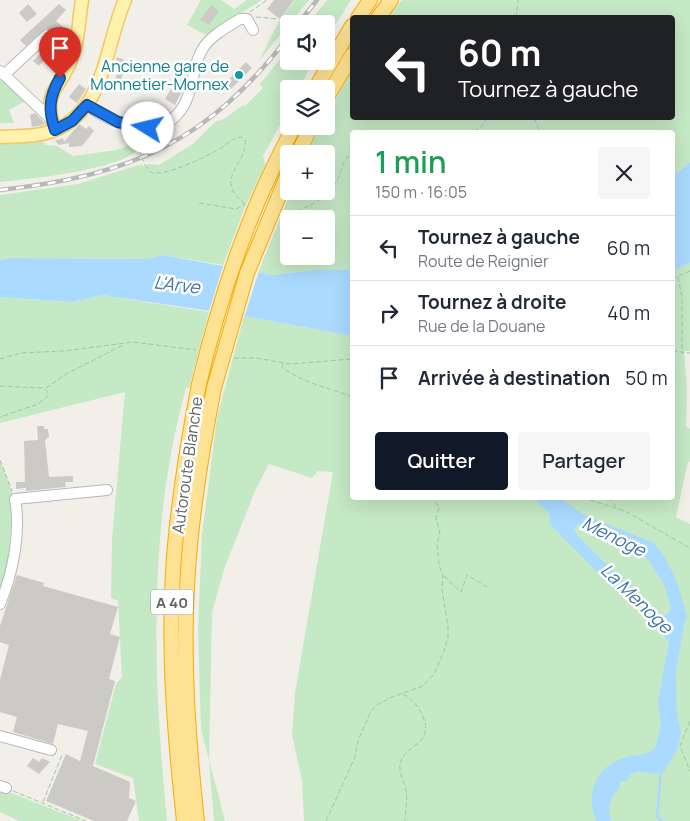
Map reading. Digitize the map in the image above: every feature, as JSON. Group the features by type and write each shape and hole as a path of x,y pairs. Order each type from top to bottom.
{"highway":[{"path":"360,15 370,0"},
{"path":"380,15 391,0"},
{"path":"319,80 350,29"},
{"path":"335,84 350,58"},
{"name":"Autoroute Blanche","path":"184,821 173,693 173,573 179,501 199,384 232,269 273,168 290,135"},
{"name":"Autoroute Blanche","path":"197,821 188,713 187,589 194,504 214,388 247,273 280,193"}],"main road":[{"path":"53,124 49,109 51,96 74,53 82,0"},
{"path":"0,137 33,135 53,124 72,121 87,105 98,85 114,28 125,0"}],"street":[{"path":"87,105 105,117 130,126 148,128 163,124 172,119 184,105 202,49 225,28 244,18 251,24 253,30"},
{"path":"47,36 2,73 53,124"},
{"path":"0,604 13,559 17,517 16,499 107,490"},
{"path":"0,736 51,750"}],"path":[{"path":"244,18 267,0"},
{"path":"516,15 518,0"},
{"path":"244,18 278,19"},
{"path":"476,130 484,124 485,120"},
{"path":"119,132 130,138 139,150 145,165 152,173 166,172 198,160 232,140 241,137 245,140 246,146 235,168 231,187 235,194 245,203 236,209 199,203"},
{"path":"297,210 316,203 337,180 344,160 350,156"},
{"path":"675,278 690,271"},
{"path":"678,277 682,297 682,354"},
{"path":"0,359 21,353 64,351 139,343 204,352"},
{"path":"0,386 45,389 68,373 124,344"},
{"path":"675,352 682,354 690,353"},
{"path":"232,358 256,358 283,363 350,359"},
{"path":"283,363 282,367 296,378 324,389 337,390 350,396"},
{"path":"0,417 38,404 48,396 45,389"},
{"path":"0,460 16,499"},
{"path":"326,821 355,757 358,741 371,711 377,705 429,681 439,665 444,651 448,638 448,626 442,589 443,576 439,565 437,544 440,534 436,517 439,508 435,500"},
{"path":"590,500 617,508 690,548"},
{"path":"610,500 617,508"},
{"path":"443,576 461,592 467,575 487,586"},
{"path":"403,694 410,698 420,710 425,729 422,740 407,752 401,761 401,779 406,789 405,821"},
{"path":"690,721 680,746 690,771"},
{"path":"42,803 62,755"},
{"path":"3,787 86,821"}],"green space":[{"path":"201,0 221,0 234,9 247,0 262,0 206,35 187,25"},
{"path":"295,0 309,0 297,15 283,15"},
{"path":"327,0 351,0 335,26 335,15 315,15"},
{"path":"402,0 690,0 690,162 675,175 675,130 350,130 350,270 315,270 272,275 258,273 280,218 280,265 335,265 335,210 283,210 287,200 335,200 335,145 311,145 316,135 335,135 335,101 350,74 350,120 675,120 675,15 391,15"},
{"path":"280,19 280,35 259,61"},
{"path":"280,59 280,70 308,70 304,80 280,80 280,125 263,156 265,165 243,212 223,265 162,255 146,259 11,258 0,260 0,195 78,184 142,164 143,166 149,164 159,165 194,143 215,122 224,119 243,105 245,106 263,88 260,84"},
{"path":"0,76 27,100 9,110 14,123 0,123"},
{"path":"44,142 45,145 57,146 73,156 117,150 135,143 139,150 127,157 92,168 52,176 0,182 0,144"},
{"path":"690,263 690,351 684,351 687,388 686,426 690,429 690,462 688,461 676,517 690,524 690,821 304,821 302,780 292,735 295,693 333,472 318,471 312,478 269,464 255,491 224,569 212,613 209,760 201,730 198,630 202,535 217,418 244,316 350,336 350,500 675,500 675,270"},
{"path":"102,295 209,312 189,388 186,388 173,441 159,549 157,658 162,767 167,821 139,821 133,778 95,764 116,684 122,677 118,601 111,598 112,540 125,392 0,423 0,297 72,302"},
{"path":"0,460 15,499 12,509 8,567 0,597"},
{"path":"209,760 225,821 214,821"},
{"path":"0,790 83,821 19,821 0,812"}],"water":[{"path":"690,162 690,263 675,270 675,175"},
{"name":"L'Arve","path":"162,255 272,275 315,270 350,270 350,336 244,316 102,295 72,302 0,297 0,260 11,258 146,259"},
{"name":"La Menoge","path":"535,500 563,500 584,515 654,543 671,569 687,619 684,624 676,672 677,714 681,732 678,748 663,773 634,772 630,774 627,781 620,781 620,787 610,802 609,812 611,821 596,821 592,801 595,783 599,775 614,762 645,754 656,746 661,724 658,702 669,642 633,599 610,585 550,524 549,513","holes":["578,525 647,558 664,584 671,608 668,614 658,616 637,590 619,577 577,535 574,528"]}],"pier":[{"path":"224,263 259,271 244,318 208,314"}],"building":[{"path":"274,0 294,0 283,15 280,15 280,19 267,9"},
{"path":"28,4 37,14 27,22 19,13"},
{"path":"59,4 66,10 56,21 63,27 53,40 52,31 46,28 26,46 20,40"},
{"path":"211,5 219,11 209,25 200,20"},
{"path":"53,40 62,47 50,58 48,56 39,66 33,61"},
{"path":"117,57 127,61 120,83 114,81 118,73 111,71"},
{"name":"Ancienne gare de Monnetier-Mornex","path":"246,62 252,68 231,89 225,83"},
{"path":"79,84 86,89 77,103 69,97"},
{"path":"171,89 178,93 180,90 182,91 175,105 165,99"},
{"path":"35,113 44,122 44,125 32,127 30,115"},
{"path":"79,124 86,129 89,126 94,131 82,146 69,147 69,143 59,145 55,141 63,138 64,142"},
{"path":"37,426 44,426 44,429 48,429 49,437 45,440 49,477 73,476 73,482 65,482 66,487 26,491 26,488 16,489 16,482 25,482 24,441 38,440"},
{"path":"17,575 44,583 43,586 118,607 110,634 120,637 109,679 115,681 93,766 130,782 129,798 136,801 127,821 94,821 46,801 66,754 80,761 88,731 58,724 53,744 13,732 17,717 0,712 0,680 9,645 0,642 0,626"},
{"path":"33,758 39,762 42,758 50,762 39,774 27,766"}],"waterway":[{"path":"661,771 657,818 662,821"}],"railway":[{"path":"305,15 317,0"},
{"path":"0,190 46,184 89,175 127,163 163,148 196,128 228,103 259,72 280,47"}],"place":[{"name":"Ancienne gare de Monnetier-Mornex","path":"239,75"}],"route":[{"path":"60,78 51,96 49,109 55,130 72,121 87,105 94,111 118,122 140,128 148,128"}],"water label":[{"name":"Menoge","path":"614,536"}]}
